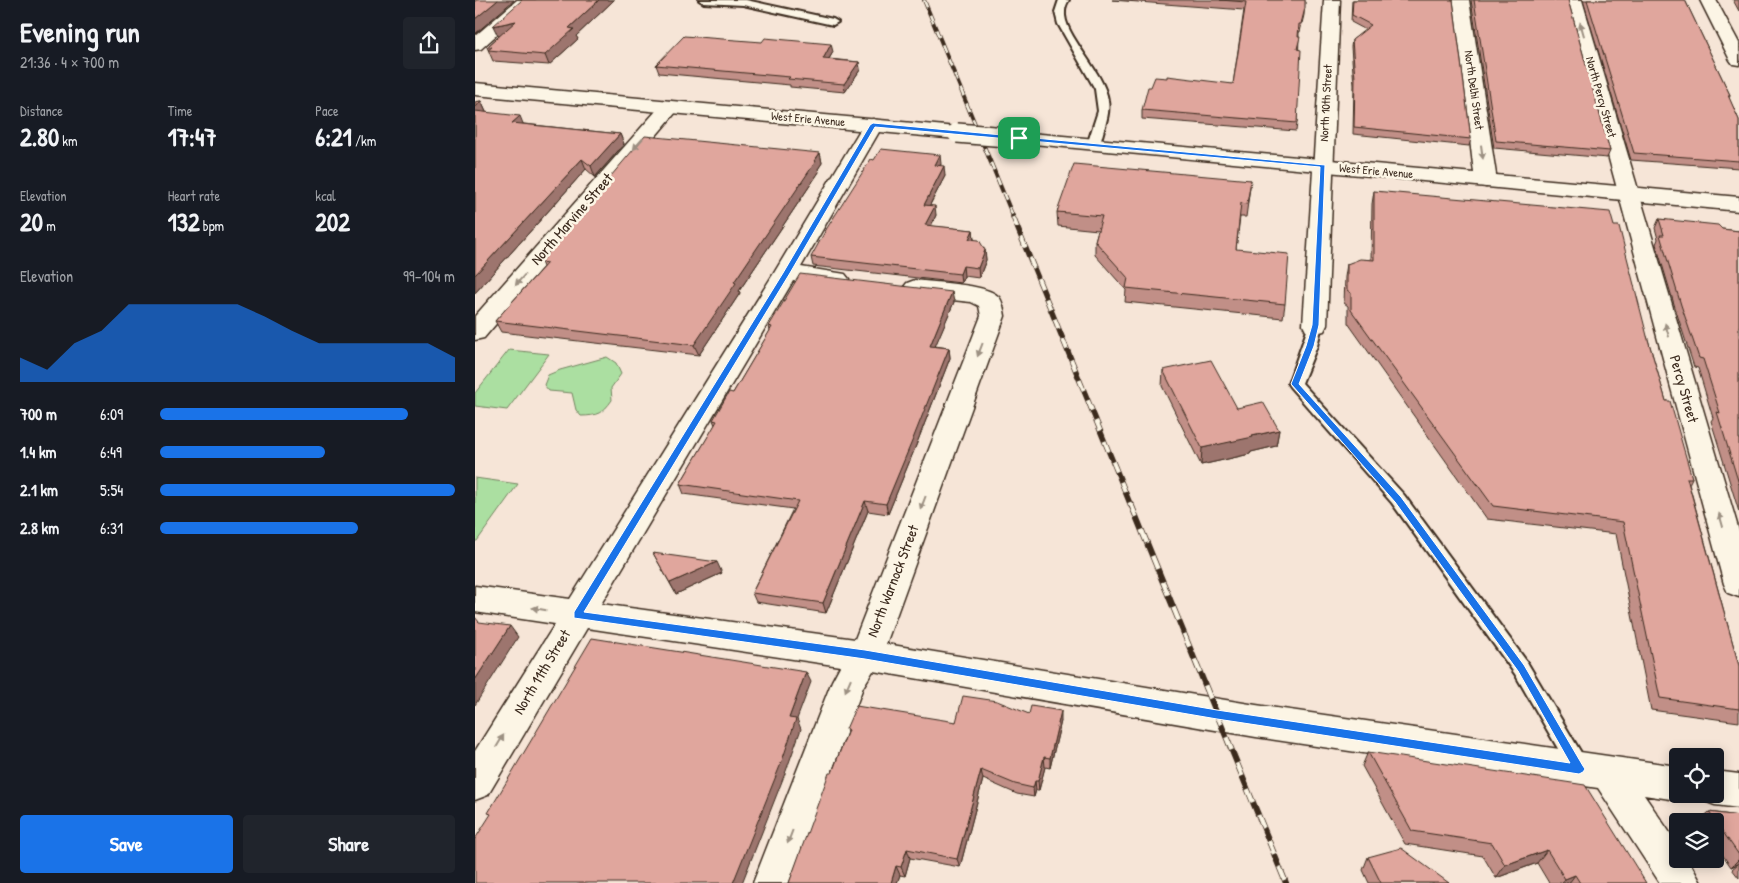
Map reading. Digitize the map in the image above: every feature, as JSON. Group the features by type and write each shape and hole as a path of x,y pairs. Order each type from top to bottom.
{"street":[{"path":"475,45 527,0"},
{"name":"North 10th Street","path":"1315,325 1332,0"},
{"name":"North Delhi Street","path":"1461,0 1486,181"},
{"name":"North Percy Street","path":"1574,0 1629,194"},
{"path":"1709,0 1739,60"},
{"name":"West Erie Avenue","path":"475,89 1739,204"},
{"name":"North Marvine Street","path":"475,332 670,107"},
{"name":"North 11th Street","path":"475,783 786,273 873,125"},
{"name":"Percy Street","path":"1629,194 1739,584"},
{"path":"786,273 862,282"},
{"name":"North Warnock Street","path":"772,883 849,681 865,655 993,316 991,304 976,295 891,285"},
{"path":"475,599 865,655 1217,715 1669,782"},
{"path":"1594,771 1682,883"},
{"path":"1724,789 1739,791"}],"lane":[{"path":"704,0 743,2 833,22"},
{"path":"1065,0 1059,13 1063,25 1091,69 1103,99 1103,113 1093,145"},
{"path":"1315,325 1310,346 1295,384 1398,500 1594,771"}],"green space":[{"path":"509,350 549,354 507,410 475,406 475,393"},
{"path":"607,357 616,363 621,374 611,388 612,400 599,413 581,416 576,410 572,393 549,391 544,385 548,375"},
{"path":"475,478 518,484 477,541 475,541"}],"building":[{"path":"475,0 498,0 475,19"},
{"path":"522,0 599,0 569,28 574,29 545,55 488,50 492,47 487,47 516,21 493,26"},
{"path":"1220,0 1305,0 1301,24 1299,24 1298,37 1300,37 1297,49 1301,50 1297,123 1142,110 1148,87 1151,87 1155,77 1167,78 1167,76 1233,84 1246,2"},
{"path":"1353,0 1453,0 1471,139 1354,127 1355,78 1352,40 1371,25 1352,15"},
{"path":"1474,0 1568,0 1610,151 1496,141"},
{"path":"1587,0 1685,0 1730,95 1728,95 1739,120 1739,161 1634,153"},
{"path":"684,36 762,42 765,38 831,44 823,59 859,62 844,84 788,79 790,77 656,65"},
{"path":"481,101 475,108 475,102"},
{"path":"475,111 520,116 512,123 620,134 591,166 582,159 475,275"},
{"path":"645,136 820,153 694,345 495,321 547,263 541,262 570,224"},
{"path":"881,149 940,155 935,165 944,166 924,205 935,206 925,225 973,230 969,239 979,240 985,250 978,268 963,266 960,274 811,257 871,159 874,160"},
{"path":"1074,164 1251,180 1247,204 1241,203 1236,249 1289,254 1285,304 1126,288 1128,278 1095,241 1102,216 1057,212"},
{"path":"1374,191 1610,212 1614,226 1619,226 1647,336 1666,401 1670,401 1692,478 1687,478 1739,666 1739,709 1660,698 1623,522 1493,506 1351,310 1351,293 1347,290 1347,264 1360,259 1374,260"},
{"path":"1659,219 1718,225 1722,229 1739,231 1739,484 1703,359 1699,358 1681,305 1660,235 1664,235"},
{"path":"800,274 952,292 930,346 949,348 913,439 886,504 865,501 823,603 752,593 798,501 680,484 717,421 713,420 729,392 733,393 772,327 769,326"},
{"path":"1211,360 1237,408 1263,402 1279,430 1202,448 1163,370"},
{"path":"653,553 717,562 670,583"},
{"path":"475,617 479,622 510,626 475,680"},
{"path":"592,638 806,672 789,718 796,719 782,761 733,883 475,883 475,839 491,814 488,813"},
{"path":"963,696 997,701 1029,714 1031,706 1061,711 1050,758 1044,757 1038,781 1035,781 1033,788 1015,784 981,770 957,859 907,849 901,867 896,866 891,883 789,883 829,773 832,773 848,730 846,729 856,706 956,722"},
{"path":"1368,752 1585,785 1646,883 1580,883 1575,875 1565,879 1547,850 1505,865 1492,843 1412,831"},
{"path":"1724,814 1739,816 1739,855 1724,834"},
{"path":"1401,848 1449,883 1381,883 1368,857"}],"railway":[{"path":"924,0 1014,219"},
{"path":"1013,217 1131,506"},
{"path":"1131,504 1286,883"}],"route":[{"path":"873,125 1019,138 1323,166 1315,325 1310,346 1295,384 1398,500 1521,668 1579,769 1217,715 865,655 577,615 786,273 873,125"}]}
